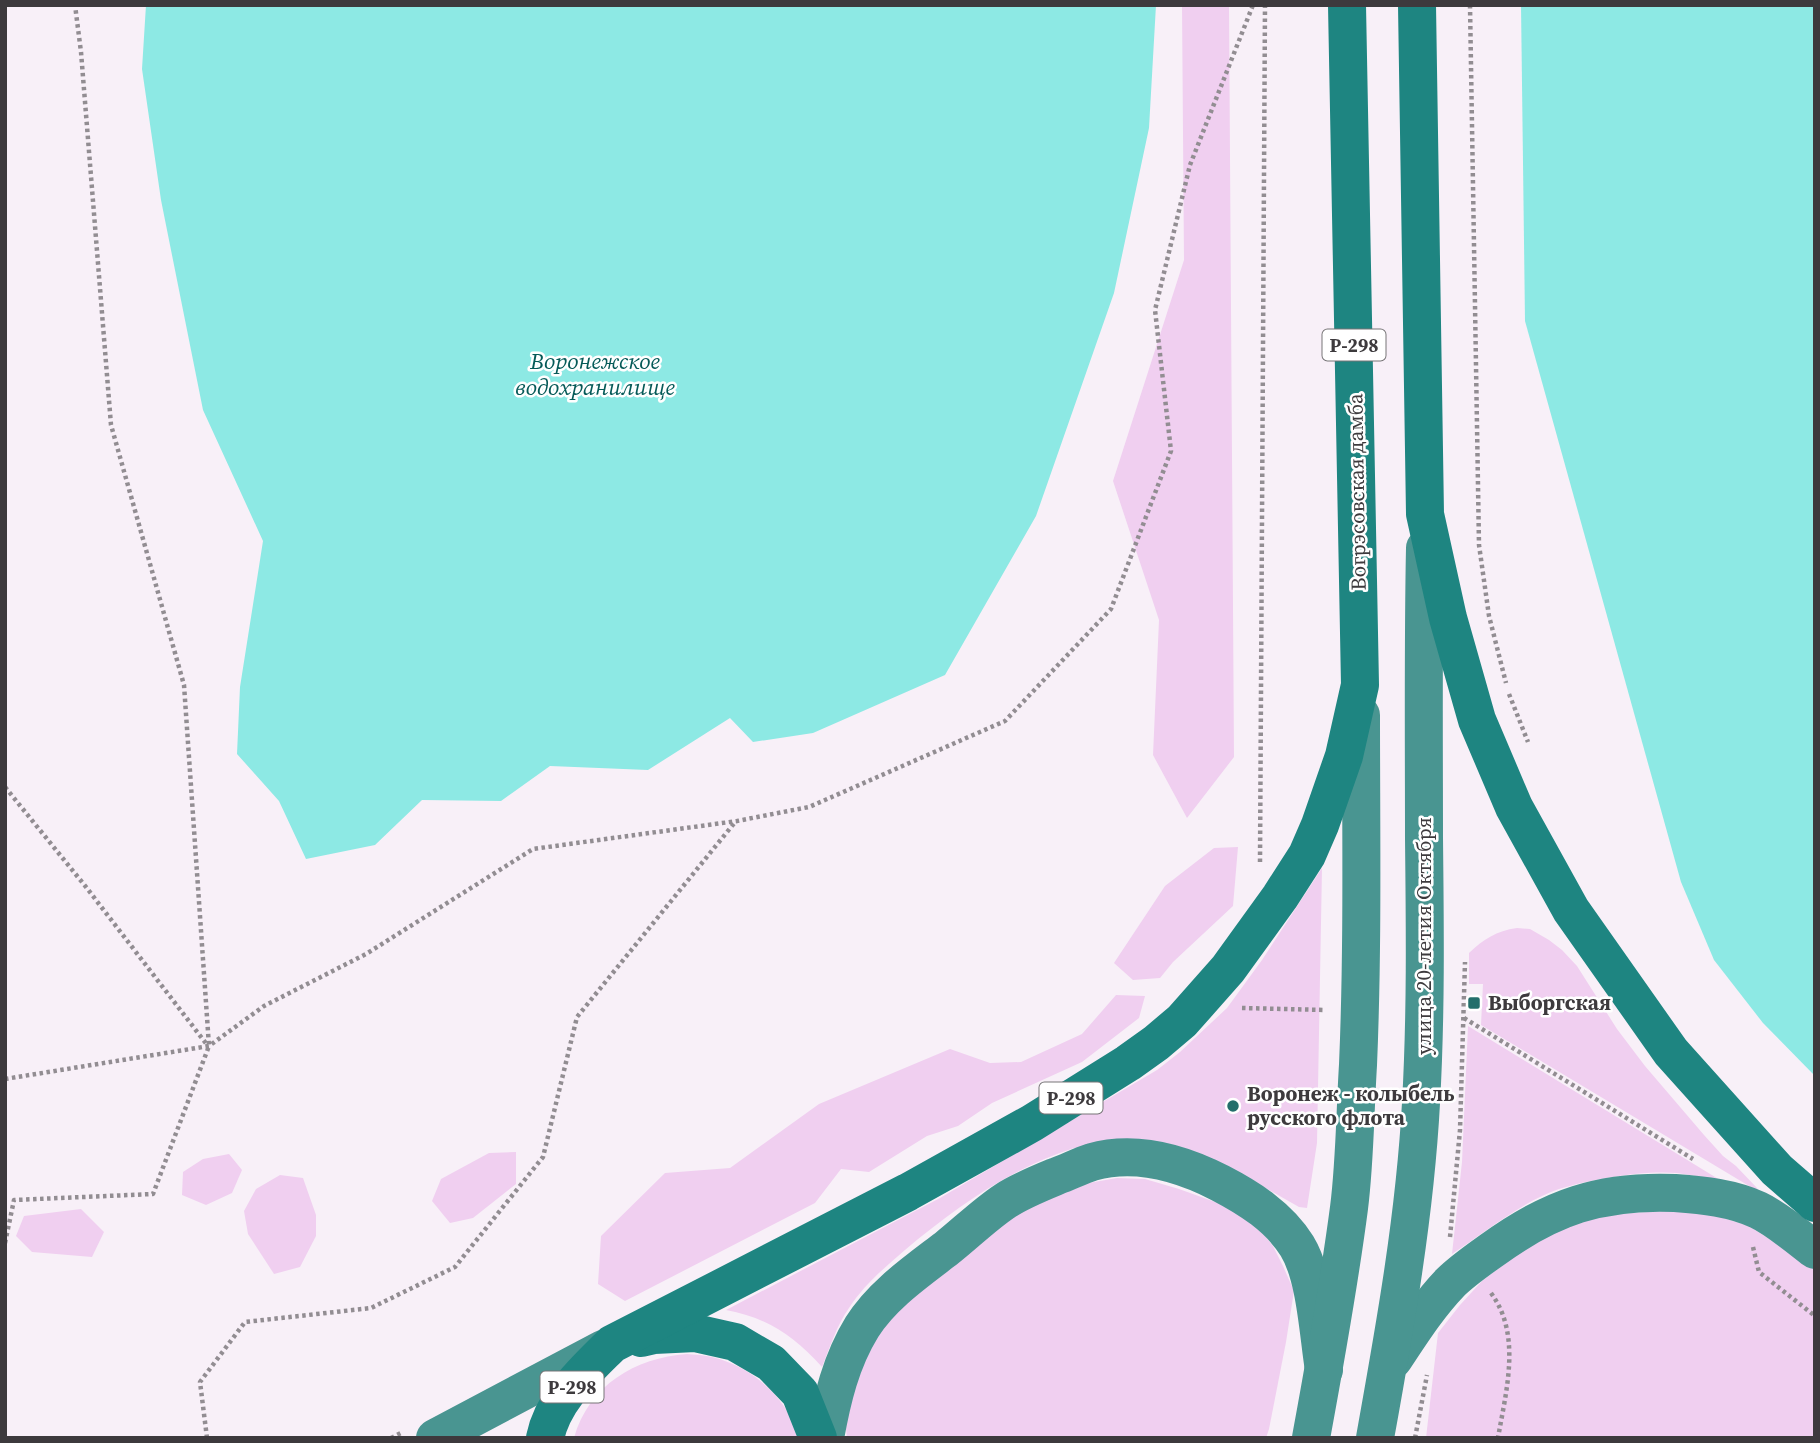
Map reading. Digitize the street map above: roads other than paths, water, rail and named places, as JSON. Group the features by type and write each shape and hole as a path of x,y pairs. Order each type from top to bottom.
{"highway":[{"name":"Вогрэсовская дамба","path":"1347,5 1360,685"},
{"path":"1417,5 1425,514 1448,618 1478,720 1514,807 1565,899 1671,1052 1777,1170 1815,1203"},
{"name":"Р-298","path":"545,1438 561,1399 584,1371 611,1345 908,1192 1032,1123 1128,1063 1182,1021 1228,969 1307,855 1344,756 1360,685"},
{"path":"611,1345 654,1335 695,1332 735,1342 771,1363 800,1393 818,1438"}],"main road":[{"name":"улица 20-летия Октября","path":"1375,1438 1414,1194 1425,1028 1425,514"},
{"path":"1311,1438 1349,1206 1356,1109 1362,862 1360,685"},
{"path":"825,1438 838,1379 849,1351 876,1307 1006,1200 1046,1180 1092,1162 1125,1157 1163,1161 1199,1172 1235,1191 1275,1218 1298,1247 1311,1279 1324,1370"},
{"path":"1388,1367 1420,1319 1452,1281 1518,1230 1553,1213 1592,1199 1624,1194 1663,1193 1697,1194 1723,1199 1760,1211 1815,1250"},
{"path":"435,1438 611,1345"}],"water":[{"name":"Воронежское водохранилище","path":"146,5 1156,5 1149,128 1114,293 1036,516 945,675 813,733 753,742 730,718 648,770 550,766 501,801 422,800 375,845 306,859 279,801 237,754 240,687 263,541 203,410 161,200 142,69"},
{"path":"1521,5 1815,5 1815,1076 1763,1023 1714,960 1681,882 1525,321"}],"place":[{"name":"Выборгская","path":"1474,1003"},
{"name":"Воронеж - колыбель русского флота","path":"1233,1106"}]}
